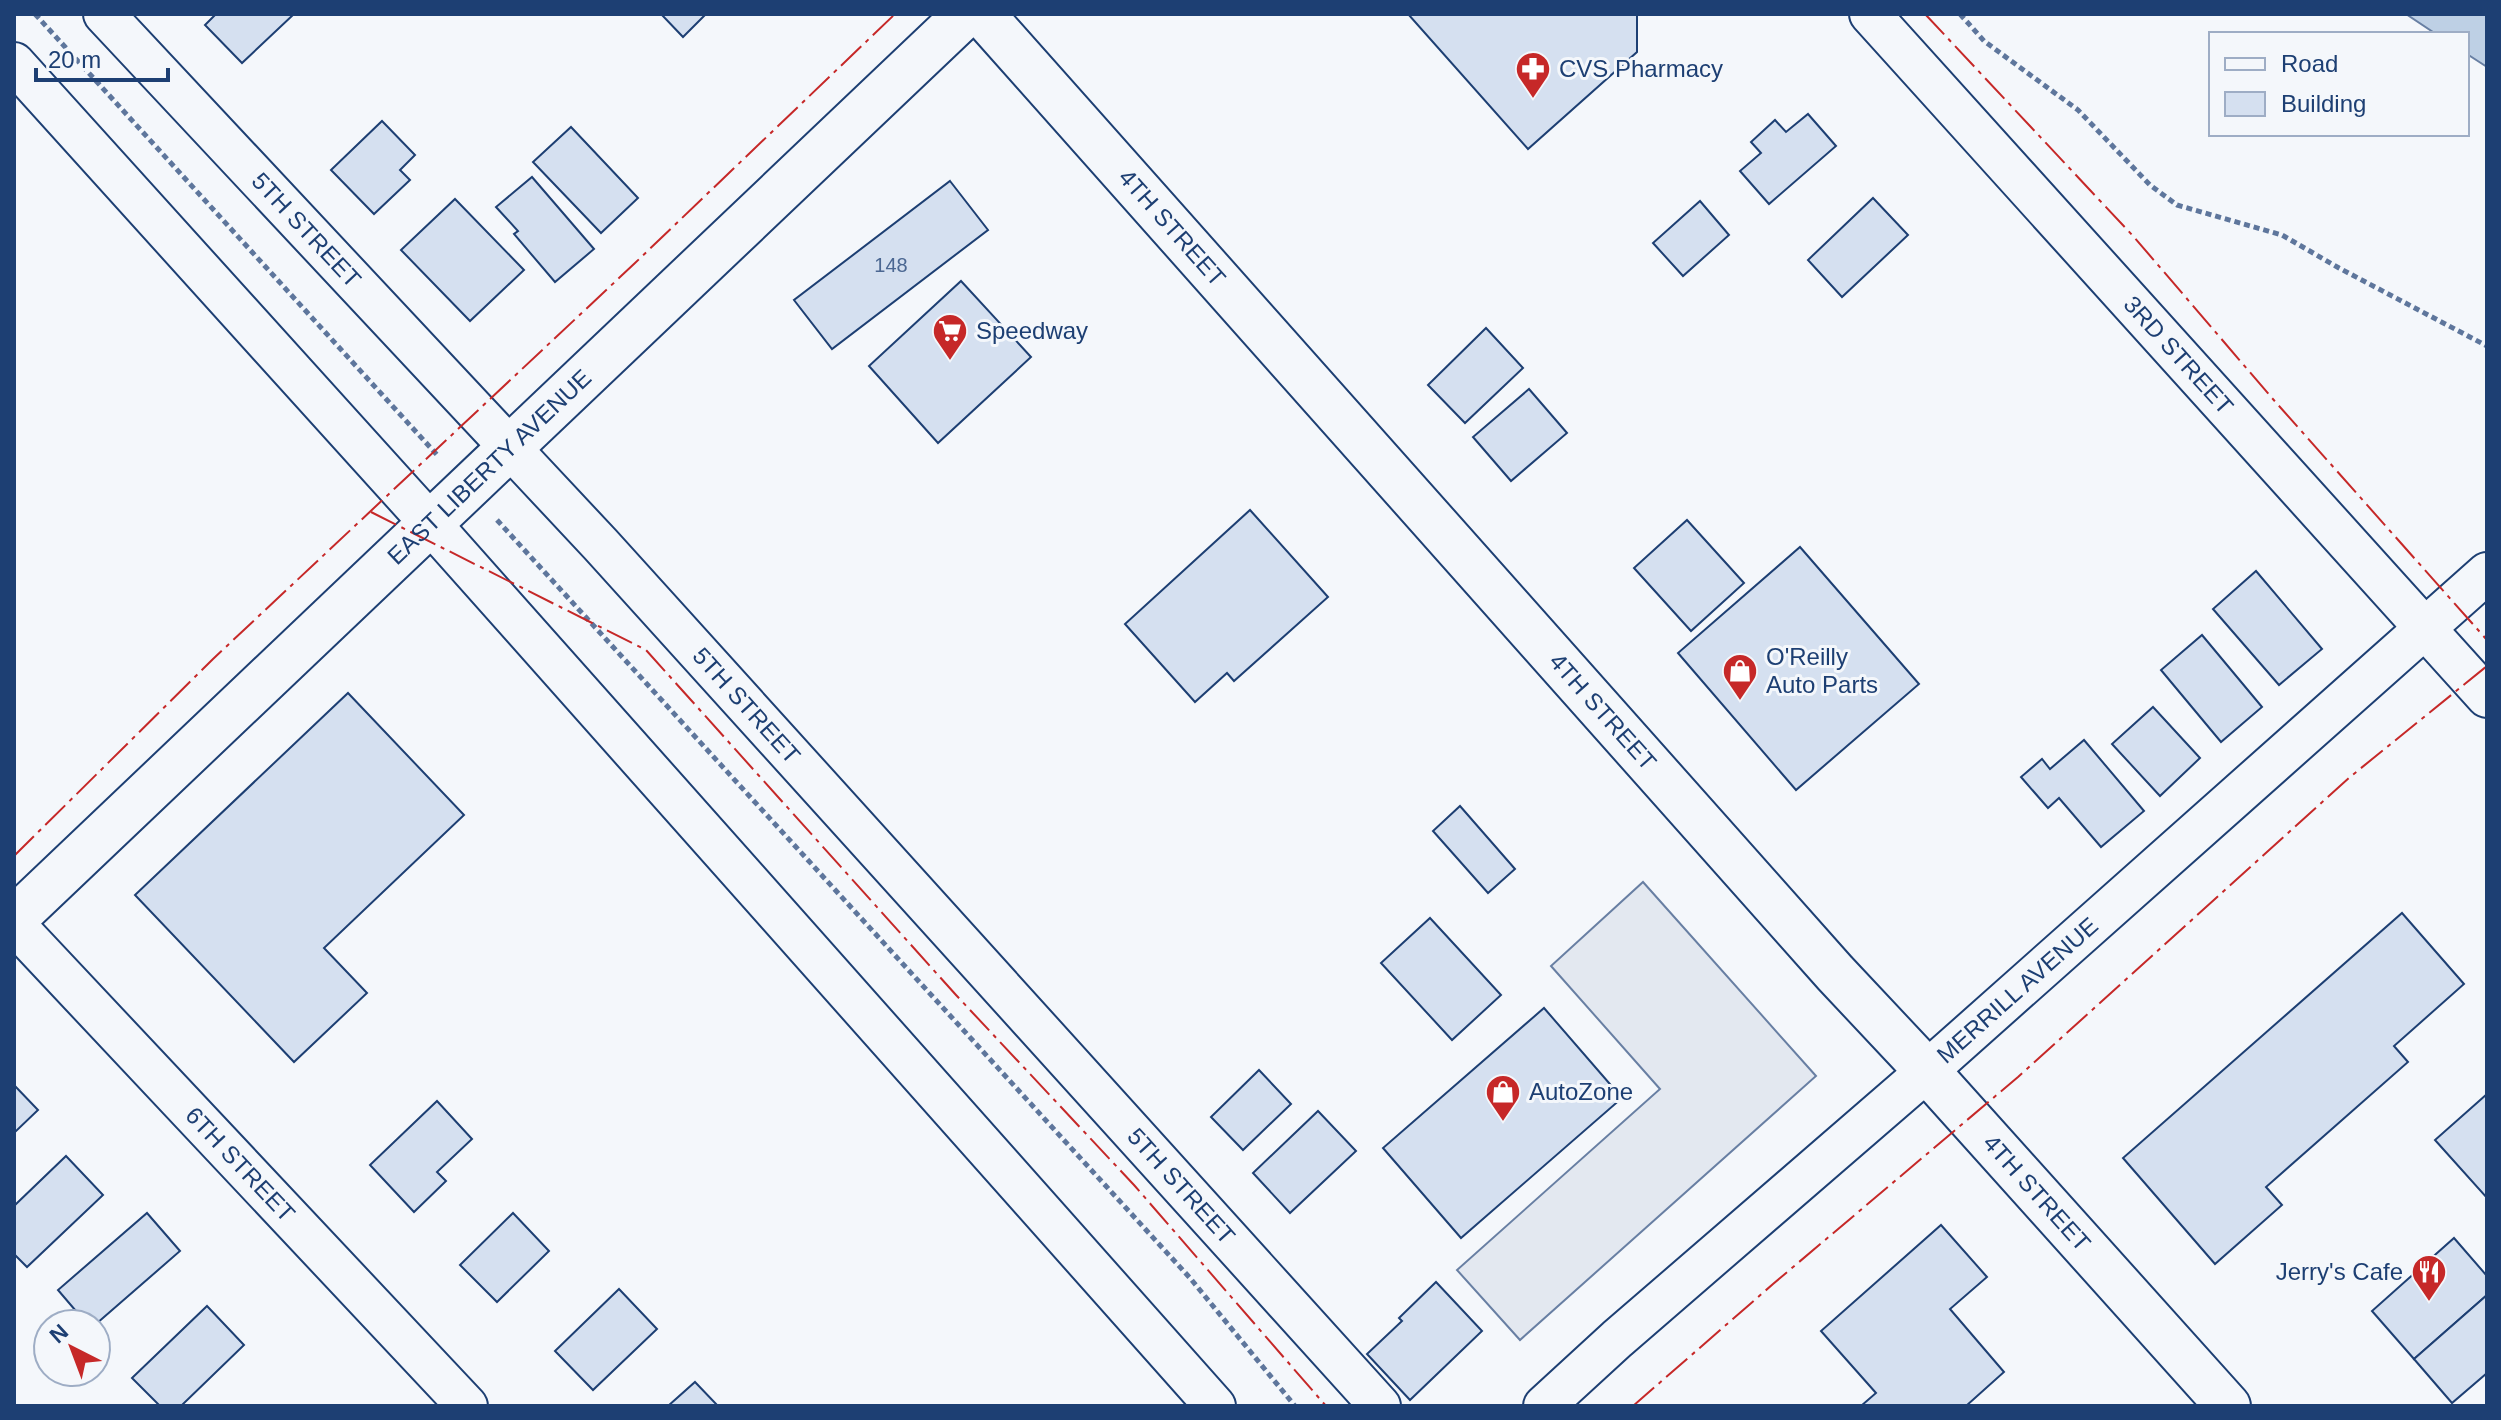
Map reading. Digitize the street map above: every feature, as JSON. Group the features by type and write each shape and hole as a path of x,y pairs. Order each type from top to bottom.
{"main road":[{"name":"EAST LIBERTY AVENUE","path":"14,922 966,14"},
{"name":"4TH STREET","path":"982,14 1835,973 2228,1406"}],"street":[{"name":"5TH STREET","path":"104,14 601,545 1380,1406"},
{"name":"3RD STREET","path":"1870,14 2487,697"},
{"path":"14,63 430,523 1215,1406"},
{"name":"MERRILL AVENUE","path":"1544,1406 1927,1071 2487,573"},
{"name":"6TH STREET","path":"14,922 467,1406"}],"path":[{"path":"35,14 1190,1278 1295,1406"},
{"path":"1960,14 1984,41 2078,110 2150,185 2177,205 2282,235 2487,346"}],"shaded area":[{"path":"1643,882 1816,1076 1520,1340 1457,1270 1660,1089 1551,966"}],"water":[{"path":"2406,14 2487,14 2487,67 2469,55 2469,32 2433,32"}],"building":[{"path":"216,14 294,14 242,63 205,25"},
{"path":"661,14 706,14 683,37"},
{"name":"CVS Pharmacy","path":"1408,14 1637,14 1637,52 1528,149"},
{"path":"1808,114 1836,146 1769,204 1740,171 1761,153 1751,142 1775,120 1786,132"},
{"path":"382,121 415,155 400,170 410,180 374,214 331,170"},
{"path":"571,127 638,198 601,233 533,162"},
{"path":"532,177 594,249 555,282 514,234 518,231 496,207"},
{"name":"Speedway","path":"950,181 988,230 832,349 794,300"},
{"path":"1873,198 1908,235 1842,297 1808,260"},
{"path":"455,199 524,270 470,321 401,250"},
{"path":"1700,201 1729,235 1683,276 1653,243"},
{"name":"Speedway","path":"961,281 1031,357 938,443 869,366"},
{"path":"1486,328 1523,368 1465,423 1428,385"},
{"path":"1529,389 1567,433 1511,481 1473,437"},
{"path":"1250,510 1328,597 1234,681 1227,673 1195,702 1125,624"},
{"path":"1687,520 1744,583 1691,631 1634,568"},
{"path":"1800,547 1919,684 1796,790 1678,653"},
{"path":"2256,571 2322,649 2279,685 2213,609"},
{"path":"2202,635 2262,707 2221,742 2161,670"},
{"path":"348,693 464,815 324,948 367,993 294,1062 135,895"},
{"path":"2153,707 2200,758 2160,796 2112,744"},
{"path":"2084,740 2144,811 2101,847 2059,798 2048,808 2021,777 2042,759 2050,769"},
{"path":"1460,806 1515,869 1488,893 1433,831"},
{"path":"2402,913 2464,984 2394,1046 2408,1062 2266,1187 2282,1205 2215,1264 2123,1158"},
{"path":"1430,918 1501,995 1452,1040 1381,963"},
{"name":"AutoZone","path":"1544,1008 1622,1098 1461,1238 1383,1148"},
{"path":"1259,1070 1291,1104 1243,1150 1211,1117"},
{"path":"14,1085 38,1110 14,1133"},
{"path":"2487,1094 2487,1198 2435,1140"},
{"path":"437,1101 472,1139 437,1172 446,1181 414,1212 370,1165"},
{"path":"1318,1111 1356,1151 1290,1213 1253,1173"},
{"path":"66,1156 103,1195 27,1267 14,1254 14,1206"},
{"path":"147,1213 180,1251 112,1310 73,1308 58,1290"},
{"path":"513,1213 549,1251 497,1302 460,1265"},
{"path":"1941,1225 1987,1277 1950,1309 2004,1372 1966,1406 1861,1406 1876,1393 1821,1331"},
{"name":"Jerry's Cafe","path":"2454,1238 2487,1276 2487,1295 2414,1359 2372,1311"},
{"path":"1436,1282 1482,1331 1410,1400 1367,1354 1402,1321 1399,1318"},
{"path":"619,1289 657,1329 593,1390 555,1351"},
{"path":"2487,1295 2487,1373 2452,1403 2414,1359"},
{"path":"207,1306 244,1345 181,1406 160,1406 132,1378"},
{"path":"695,1382 718,1406 668,1406"}],"power":[{"path":"14,856 213,659 895,14"},
{"path":"1925,14 2134,237 2487,640"},
{"path":"371,512 646,650 956,995 1134,1185 1326,1406"},
{"path":"1633,1406 2018,1077 2350,777 2487,666"}],"place":[{"name":"CVS Pharmacy","path":"1533,100"},
{"name":"Speedway","path":"950,362"},
{"name":"O'Reilly Auto Parts","path":"1740,702"},
{"name":"AutoZone","path":"1503,1123"},
{"name":"Jerry's Cafe","path":"2429,1303"}]}
